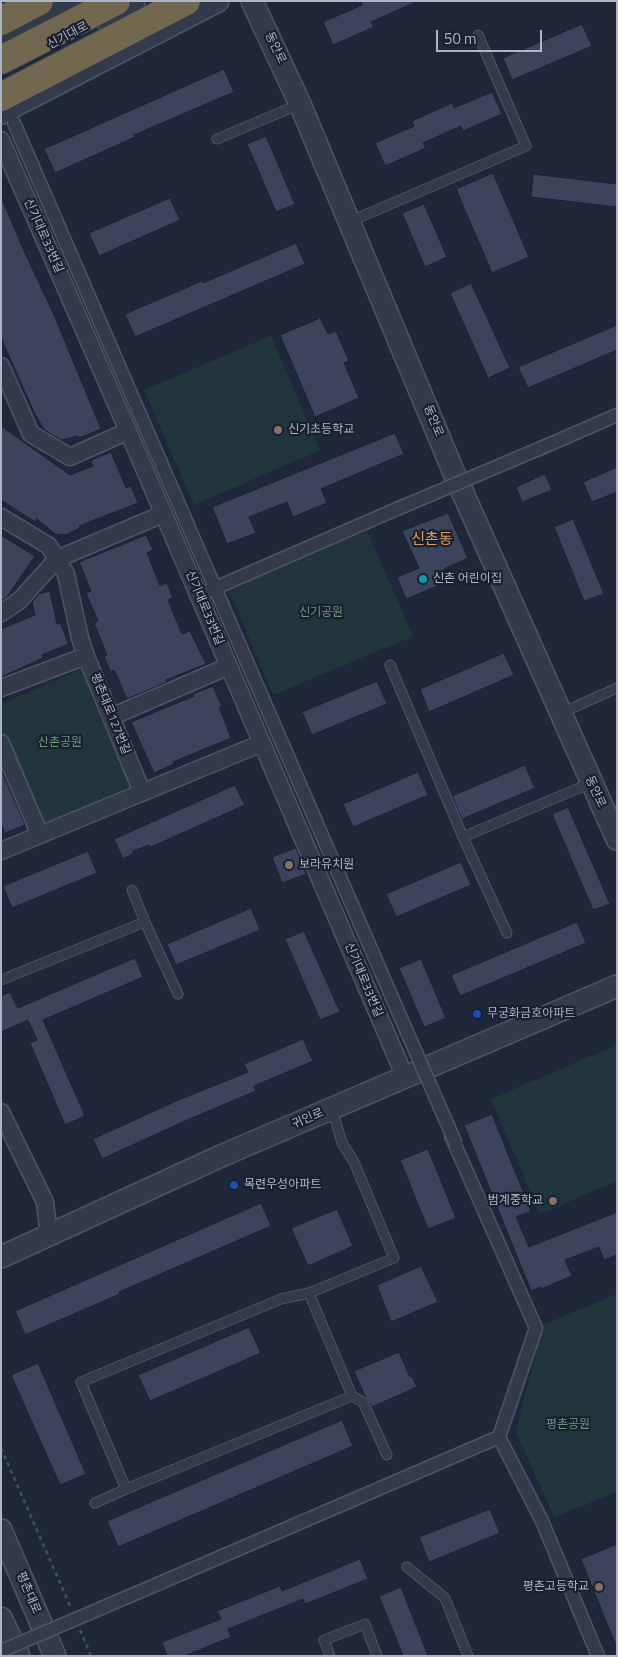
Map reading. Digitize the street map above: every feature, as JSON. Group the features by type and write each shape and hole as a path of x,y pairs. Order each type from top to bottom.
{"highway":[{"path":"1,21 39,1"},
{"path":"1,60 116,1"},
{"path":"1,97 186,1"}],"street":[{"path":"1,41 72,1"},
{"name":"신기대로","path":"1,71 134,1"},
{"path":"218,1 7,118 215,588 536,1328 499,1437 542,1521 598,1656"},
{"name":"동안로","path":"252,1 300,104 351,221 454,473 617,839"},
{"name":"신기대로33번길","path":"1,140 8,172 128,431 404,1077"},
{"path":"1,366 6,390 31,434 70,457 128,431"},
{"path":"484,473 617,415"},
{"path":"199,595 548,445"},
{"path":"397,509 440,489"},
{"path":"1,613 19,601 57,559 163,514"},
{"name":"평촌대로127번길","path":"1,517 49,546 66,574 80,638 86,656 142,792"},
{"path":"1,688 86,656"},
{"path":"111,717 229,666"},
{"path":"1,743 40,835"},
{"path":"1,851 262,743"},
{"name":"귀인로","path":"1,1257 221,1156 617,986"},
{"path":"390,992 411,1042"},
{"path":"434,1103 456,1144"},
{"path":"1,1112 45,1202 49,1236"},
{"path":"1,1651 499,1437"},
{"name":"평촌대로","path":"1,1530 55,1656"},
{"path":"1,1618 19,1656"}],"lane":[{"path":"351,221 526,146 478,35"},
{"path":"217,139 300,104"},
{"path":"390,665 507,933"},
{"path":"562,713 617,688"},
{"path":"464,837 591,783"},
{"path":"132,890 178,994"},
{"path":"1,980 145,922"},
{"path":"126,1489 81,1382 281,1299 309,1293 394,1258 354,1162 342,1143 332,1108"},
{"path":"309,1293 352,1396 363,1402 387,1456"},
{"path":"95,1502 352,1396"},
{"path":"407,1567 445,1598 468,1656"},
{"path":"330,1656 324,1640 365,1624 377,1656"}],"path":[{"path":"1,1448 73,1614"},
{"path":"77,1622 91,1656"}],"green space":[{"path":"271,336 320,450 194,505 144,390"},
{"name":"신기공원","path":"367,531 413,636 273,695 229,590"},
{"name":"산촌공원","path":"82,669 135,789 44,829 1,735 1,704"},
{"path":"617,1045 617,1181 540,1214 491,1099"},
{"name":"평촌공원","path":"617,1294 617,1492 554,1517 516,1432 543,1325"}],"building":[{"path":"361,1 418,1 371,22 374,27 333,45 323,22 362,5"},
{"path":"582,24 592,46 512,80 503,58"},
{"path":"224,69 234,92 134,135 135,137 55,173 44,149"},
{"path":"492,92 502,114 463,131 461,126 423,143 426,148 385,166 375,143 414,126 412,121 452,103 454,108"},
{"path":"266,136 295,204 276,212 247,144"},
{"path":"493,173 529,257 492,273 456,189"},
{"path":"533,174 617,184 617,207 531,197"},
{"path":"1,197 55,317 101,429 79,438 78,436 61,440 44,430 1,338"},
{"path":"170,198 180,220 99,256 89,233"},
{"path":"424,204 447,257 425,267 402,213"},
{"path":"296,243 305,264 135,337 125,314"},
{"path":"471,283 510,368 488,378 450,293"},
{"path":"320,318 328,334 336,331 349,361 344,363 359,398 315,417 280,335"},
{"path":"617,325 617,350 528,388 518,367"},
{"path":"1,426 70,475 93,466 91,460 111,452 126,488 131,486 138,503 79,526 80,528 66,535 55,534 37,519 35,522 1,500"},
{"path":"395,433 404,454 321,489 327,503 293,517 287,502 249,517 256,533 227,544 212,507"},
{"path":"617,467 617,492 592,502 583,482"},
{"path":"545,474 552,490 522,502 516,487"},
{"path":"448,513 468,558 444,569 449,581 406,599 397,577 419,568 402,531"},
{"path":"573,519 604,594 584,601 554,527"},
{"path":"1,535 35,556 7,597 1,601"},
{"path":"146,535 153,550 147,553 160,586 167,583 173,598 168,600 182,634 190,631 206,664 166,680 167,682 127,699 114,670 111,672 104,657 107,655 94,623 98,621 86,593 91,591 79,562"},
{"path":"50,591 57,624 60,623 69,644 42,655 43,658 1,677 1,629 35,615 32,602 39,594"},
{"path":"504,653 514,675 429,712 420,689"},
{"path":"377,681 387,704 312,735 302,712"},
{"path":"213,686 222,706 219,707 231,738 173,762 174,764 154,773 131,722 194,696 193,694"},
{"path":"525,765 535,788 462,819 452,796"},
{"path":"1,769 25,825 5,833 1,824"},
{"path":"418,772 428,795 353,827 343,804"},
{"path":"235,785 245,805 151,847 149,845 133,851 133,854 123,859 114,839"},
{"path":"568,807 610,904 593,910 552,814"},
{"name":"보라유치원","path":"296,848 306,874 282,883 272,857"},
{"path":"88,851 97,873 12,908 3,886"},
{"path":"461,862 471,885 396,917 386,894"},
{"path":"251,908 260,930 176,965 167,944"},
{"path":"577,922 586,943 460,996 451,975"},
{"path":"304,931 340,1012 320,1020 285,939"},
{"path":"135,958 143,977 43,1020 85,1116 65,1125 30,1043 37,1040 28,1020 1,1032 1,996 10,992 18,1008"},
{"path":"421,959 446,1018 424,1027 399,968"},
{"path":"303,1039 313,1061 254,1086 256,1091 102,1159 93,1139 176,1101 248,1072 244,1064"},
{"path":"492,1114 531,1211 516,1217 529,1247 617,1212 617,1255 604,1260 599,1247 565,1260 572,1276 541,1289 541,1287 531,1291 464,1125"},
{"path":"428,1149 456,1218 428,1229 400,1160"},
{"path":"261,1203 271,1226 25,1335 15,1311"},
{"path":"337,1209 353,1246 308,1266 291,1228"},
{"path":"421,1266 438,1302 391,1322 377,1285"},
{"path":"249,1327 261,1353 150,1401 138,1375"},
{"path":"399,1352 410,1377 412,1376 417,1387 372,1407 354,1371"},
{"path":"38,1363 86,1474 60,1485 11,1375"},
{"path":"342,1420 353,1446 118,1547 107,1521"},
{"path":"490,1509 500,1533 429,1562 419,1537"},
{"path":"617,1544 617,1646 616,1646 581,1559"},
{"path":"360,1559 368,1579 305,1604 303,1599 228,1629 231,1637 185,1656 167,1656 162,1642 221,1619 217,1611 280,1586 282,1591"},
{"path":"401,1587 428,1656 403,1656 379,1596"}],"place":[{"name":"신기초등학교","path":"278,430"},
{"name":"신촌 어린이집","path":"423,579"},
{"name":"보라유치원","path":"289,865"},
{"name":"무궁화금호아파트","path":"477,1014"},
{"name":"목련우성아파트","path":"234,1185"},
{"name":"범계중학교","path":"553,1201"},
{"name":"평촌고등학교","path":"599,1587"}],"district":[{"name":"신촌동","path":"432,540"}]}
